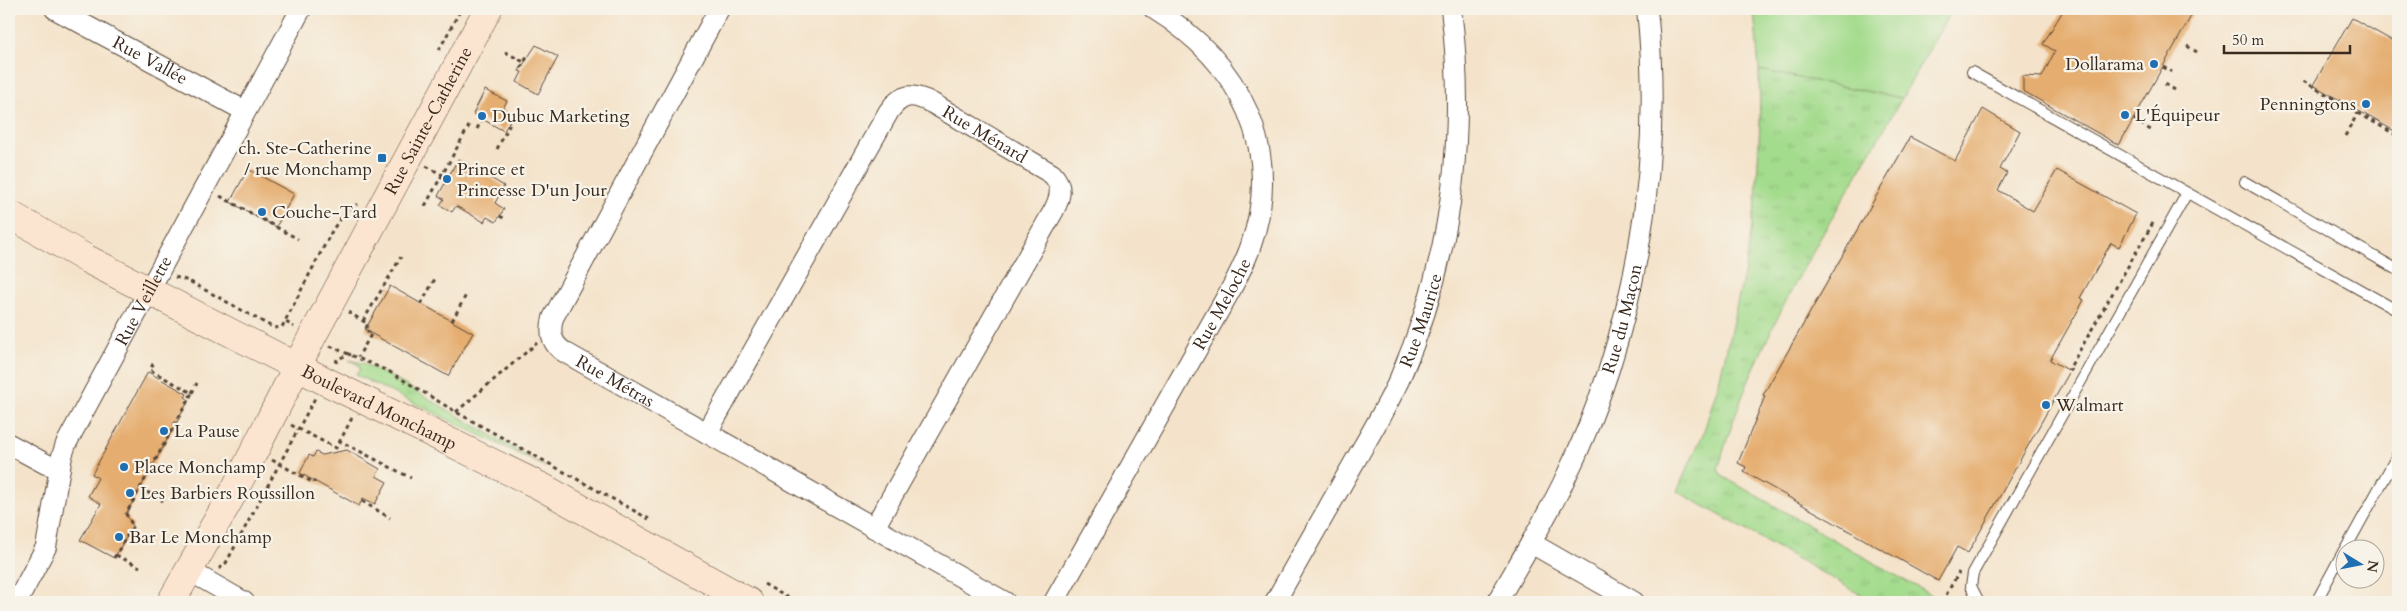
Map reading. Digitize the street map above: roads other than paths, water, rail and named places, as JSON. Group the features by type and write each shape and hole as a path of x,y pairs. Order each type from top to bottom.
{"street":[{"name":"Rue Vallée","path":"55,9 245,111"},
{"name":"Rue Veillette","path":"16,602 46,547 66,444 301,9"},
{"name":"Rue Sainte-Catherine","path":"171,602 233,493 488,9"},
{"name":"Rue Métras","path":"719,9 559,307 551,328 555,344 560,350 1005,602"},
{"name":"Rue Meloche","path":"1054,602 1231,289 1245,262 1256,230 1261,182 1260,157 1255,134 1240,93 1219,63 1203,45 1154,9"},
{"name":"Rue Maurice","path":"1274,602 1382,413 1403,370 1428,304 1436,276 1449,211 1458,134 1457,68 1451,9"},
{"name":"Rue du Maçon","path":"1497,602 1563,483 1594,411 1615,345 1631,283 1647,187 1651,131 1651,69 1647,9"},
{"name":"Rue Ménard","path":"706,433 888,111 900,98 907,96 932,103 1052,174 1057,180 1061,194 1054,210 874,528"},
{"name":"Boulevard Monchamp","path":"9,214 87,260 298,367 755,592"},
{"path":"9,444 46,464 60,468"},
{"path":"1531,543 1634,602"},
{"path":"188,570 244,602"}],"lane":[{"path":"1972,72 2398,311"},
{"path":"2245,182 2398,270"},
{"path":"1979,602 1971,586 1979,562 2187,193"},
{"path":"2351,538 2398,454"},
{"path":"2316,602 2334,569"}],"place":[{"name":"Dollarama","path":"2154,64"},
{"name":"Penningtons","path":"2366,104"},
{"name":"L'Équipeur","path":"2125,115"},
{"name":"Dubuc Marketing","path":"482,116"},
{"name":"ch. Ste-Catherine / rue Monchamp","path":"382,158"},
{"name":"Prince et Princesse D'un Jour","path":"447,179"},
{"name":"Couche-Tard","path":"262,212"},
{"name":"Walmart","path":"2046,405"},
{"name":"La Pause","path":"164,431"},
{"name":"Place Monchamp","path":"124,467"},
{"name":"Les Barbiers Roussillon","path":"130,493"},
{"name":"Bar Le Monchamp","path":"119,537"}]}
